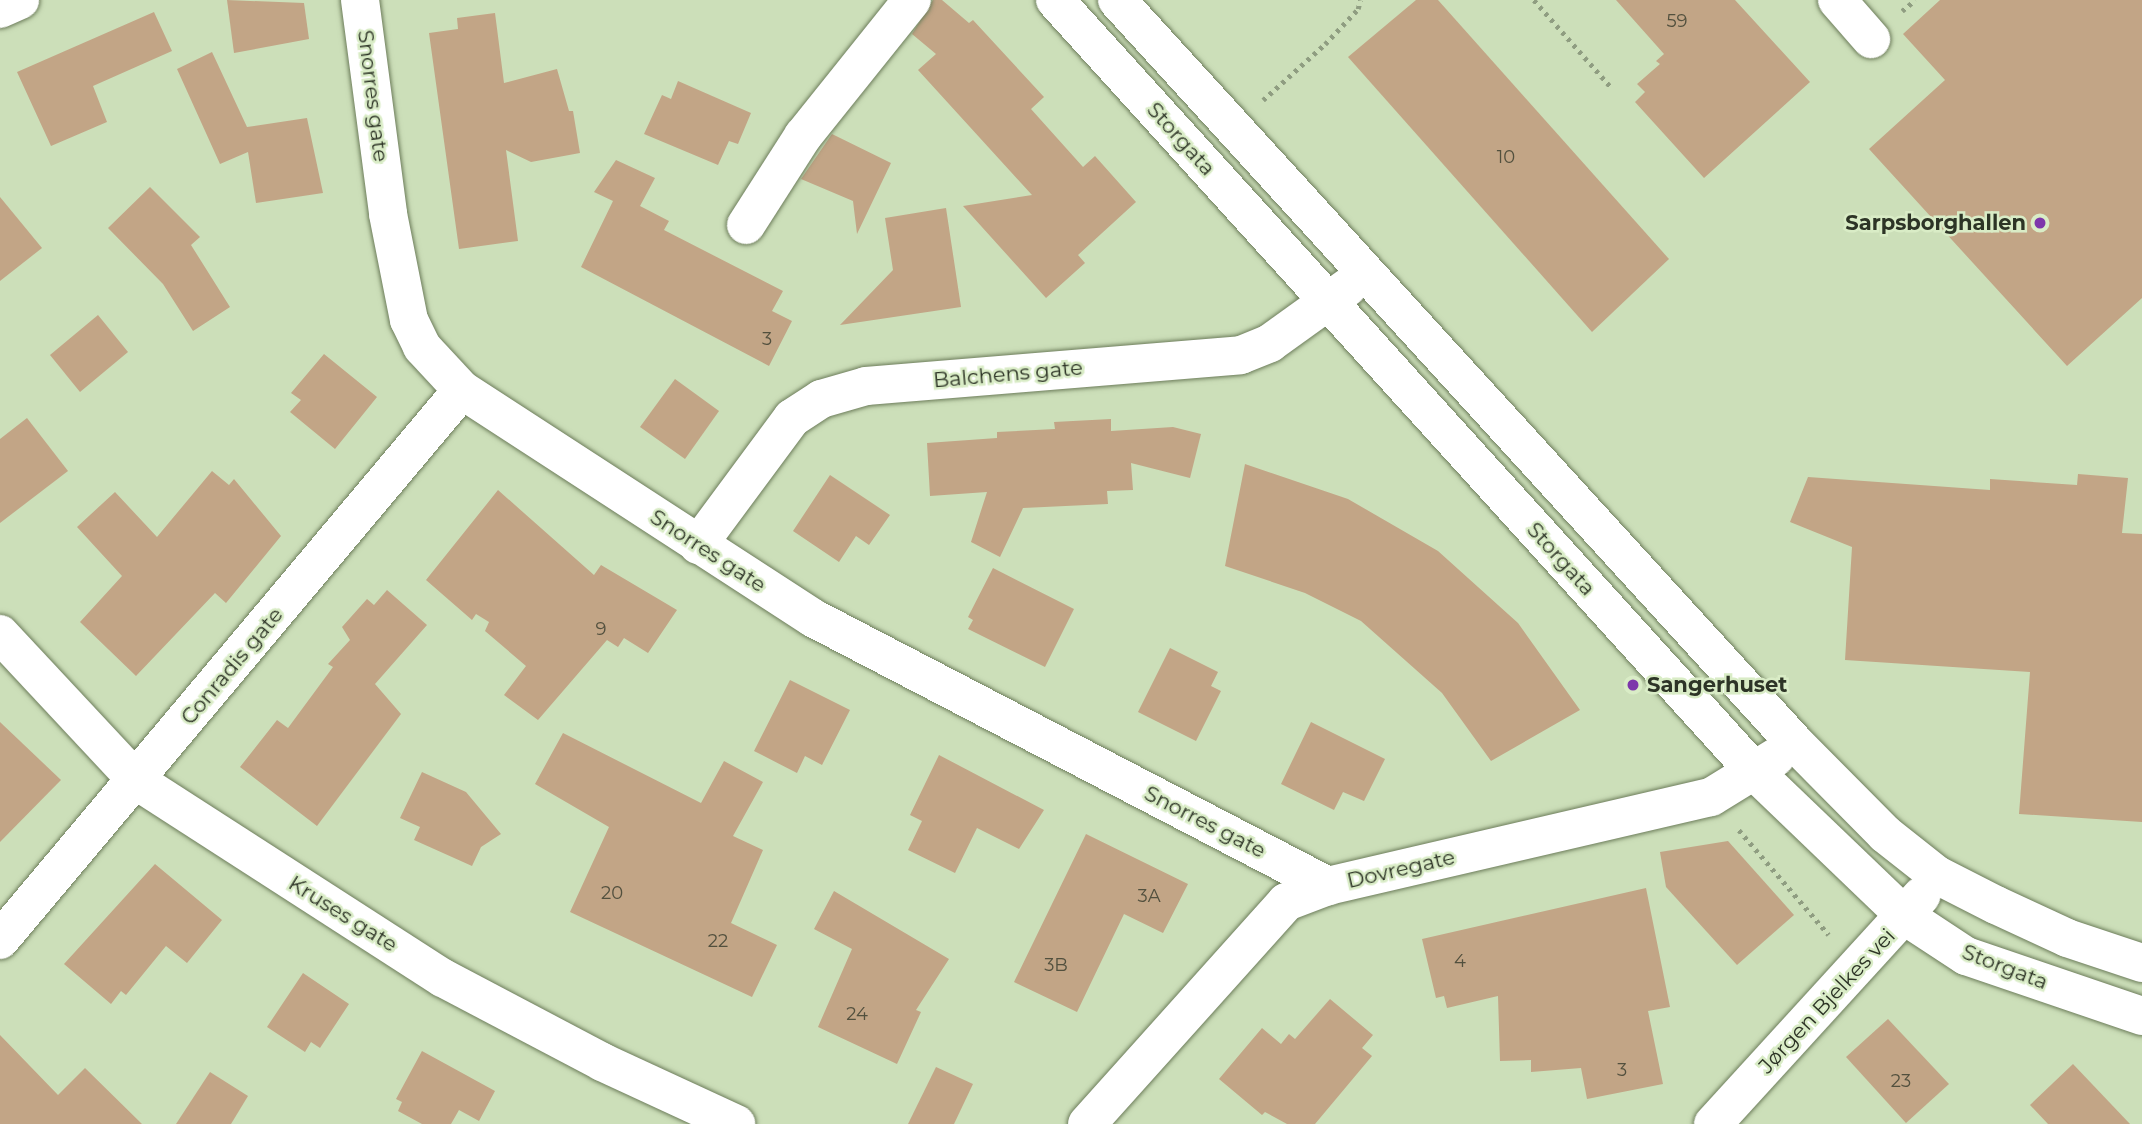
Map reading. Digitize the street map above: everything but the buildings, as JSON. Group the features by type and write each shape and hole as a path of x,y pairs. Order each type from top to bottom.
{"street":[{"path":"0,9 20,0"},
{"name":"Snorres gate","path":"360,0 388,214 409,320 422,346 462,390 813,618 1328,886"},
{"path":"746,225 803,136 912,0"},
{"name":"Storgata","path":"1055,0 1756,773 1905,916 1966,956 2142,1016"},
{"path":"1117,0 1363,274 1795,743 1885,834 1937,875 2067,938 2142,963"},
{"path":"1837,0 1871,39"},
{"name":"Balchens gate","path":"698,545 792,418 821,399 866,386 1241,355 1270,343 1329,303 1363,274"},
{"name":"Conradis gate","path":"0,940 137,781 462,390"},
{"name":"Kruses gate","path":"0,634 137,781 443,978 602,1062 737,1124"},
{"name":"Dovregate","path":"1087,1124 1286,902 1328,886 1711,797 1756,773 1795,743"},
{"name":"Jørgen Bjelkes vei","path":"1713,1124 1905,916 1937,875"}],"path":[{"path":"1232,129 1325,44 1358,9 1360,0"},
{"path":"1534,0 1610,86"},
{"path":"1711,797 1857,967"}],"place":[{"name":"Sarpsborghallen","path":"2040,223"},
{"name":"Sangerhuset","path":"1633,685"}]}
